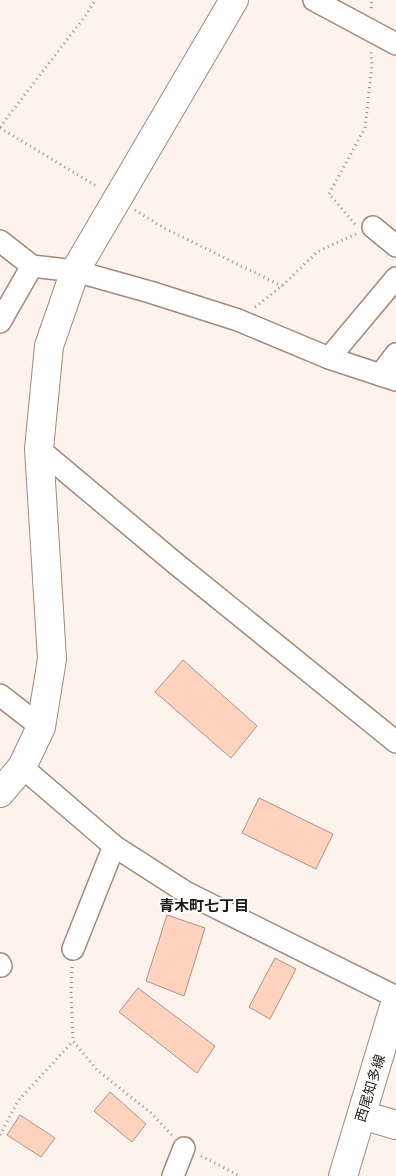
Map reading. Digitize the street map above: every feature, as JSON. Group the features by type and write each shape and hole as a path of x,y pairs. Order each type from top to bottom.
{"street":[{"path":"0,793 22,767 41,727 52,659 39,449 49,346 75,271 234,0"},
{"path":"314,0 396,44"},
{"path":"368,230 396,246"},
{"path":"0,241 32,266 75,271 238,320 329,358 388,377 396,354"},
{"path":"0,322 32,266"},
{"path":"329,358 396,278"},
{"path":"39,449 175,563 396,742"},
{"path":"0,695 41,727"},
{"path":"22,767 114,846 187,893 396,999"},
{"path":"73,949 114,846"},
{"name":"西尾知多線","path":"343,1176 396,999"},
{"path":"362,1115 396,1125"},
{"path":"172,1176 184,1148"}],"path":[{"path":"95,0 86,16 0,127 164,228 282,286"},
{"path":"238,320 282,286 317,252 368,230 329,194 365,128 372,65 370,31"},
{"path":"73,949 71,992 73,1042 97,1070 151,1113 184,1148 240,1176"},
{"path":"0,1135 18,1101 73,1042"}],"building":[{"path":"183,660 257,726 231,758 155,692"},
{"path":"259,798 333,834 316,869 242,833"},
{"path":"167,915 205,928 184,996 146,981"},
{"path":"275,958 296,969 270,1019 249,1007"},
{"path":"138,988 215,1046 197,1073 119,1012"},
{"path":"110,1092 146,1124 132,1142 94,1111"},
{"path":"20,1115 55,1138 41,1157 7,1135"}],"district":[{"name":"青木町七丁目","path":"204,906"}]}
